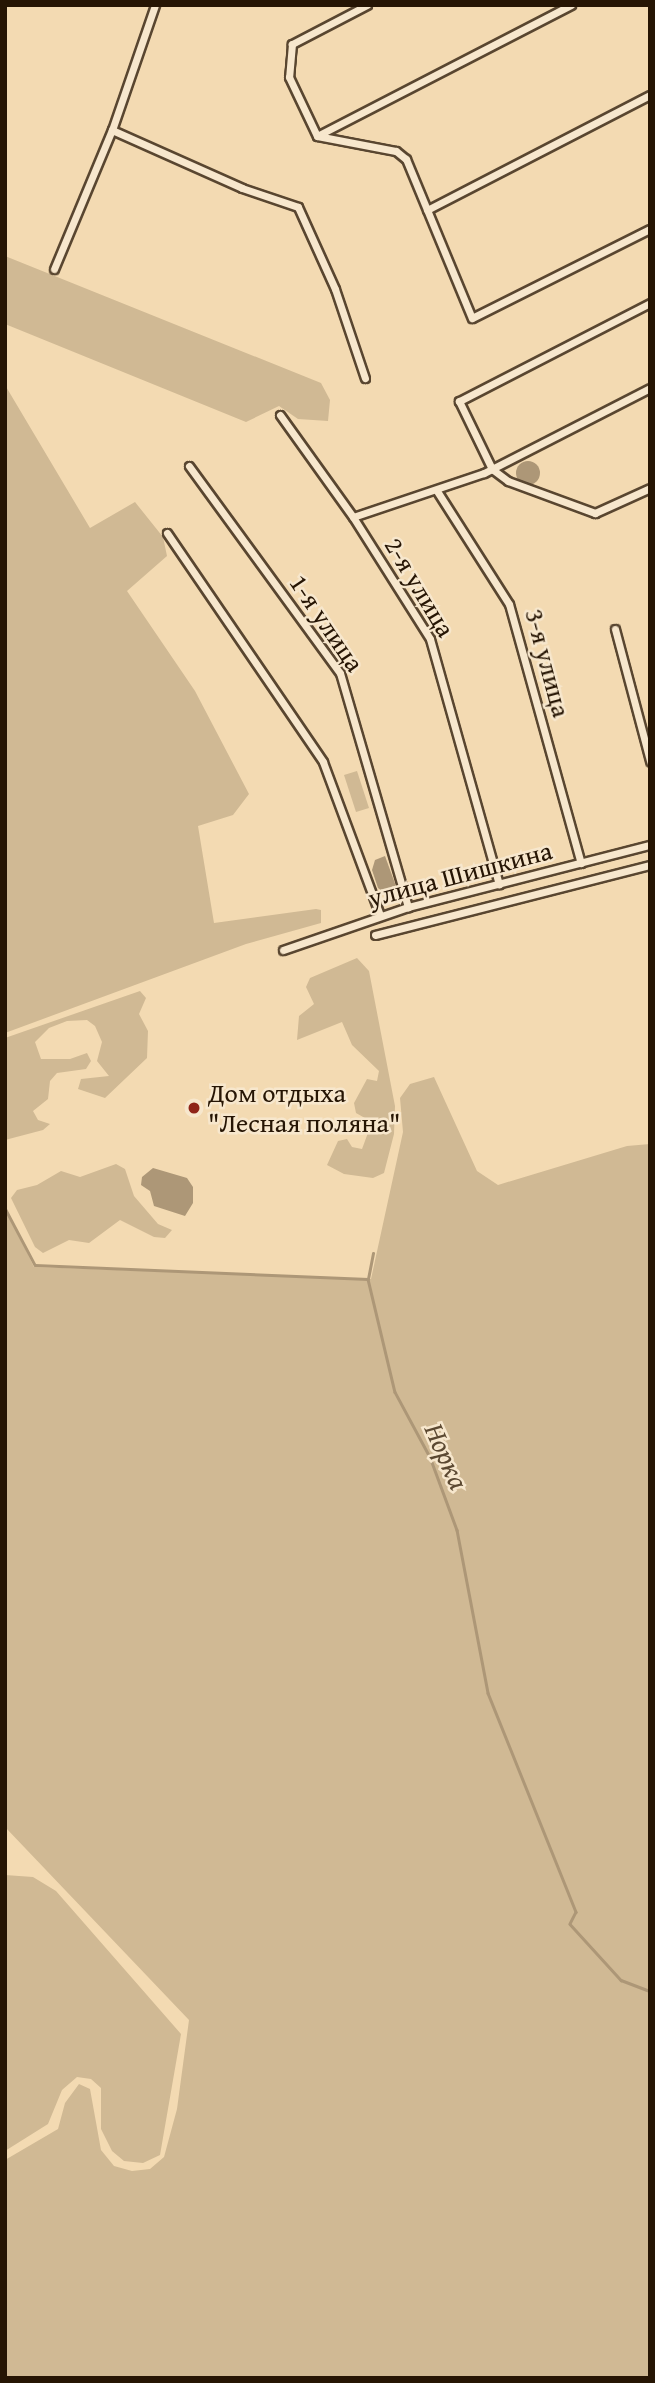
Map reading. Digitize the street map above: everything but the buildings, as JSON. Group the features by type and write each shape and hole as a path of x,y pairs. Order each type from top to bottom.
{"street":[{"path":"54,269 112,130 155,5"},
{"path":"317,136 289,77 289,48 295,41 367,5"},
{"path":"317,136 571,5"},
{"path":"427,210 650,95"},
{"path":"112,130 242,188 298,207 335,289 365,378"},
{"path":"317,136 402,154 472,318 650,229"},
{"path":"650,303 459,401 492,469 508,481 595,513 650,488"},
{"path":"353,517 437,491 492,469 650,388"},
{"name":"2-я улица","path":"280,415 353,517 436,652 499,885"},
{"name":"1-я улица","path":"189,466 340,673 408,907"},
{"name":"3-я улица","path":"437,491 509,604 581,863"},
{"path":"167,533 323,762 380,915"},
{"path":"615,629 650,761"},
{"name":"улица Шишкина","path":"283,950 380,915 650,845"},
{"path":"374,935 650,865"}],"shaded area":[{"path":"5,256 321,383 330,400 328,421 298,419 279,406 246,422 5,324"},
{"path":"5,385 90,528 135,502 163,537 167,556 127,591 195,691 249,794 233,815 198,826 214,923 316,909 321,910 321,923 246,944 5,1033"},
{"path":"528,461 536,465 540,473 536,481 528,485 520,481 516,473 520,465"},
{"path":"357,771 369,808 356,812 344,775"},
{"path":"385,856 397,889 389,896 378,888 372,870 375,860"},
{"path":"357,958 369,971 395,1106 394,1134 384,1173 373,1178 344,1174 327,1165 338,1141 347,1139 352,1147 362,1149 372,1122 356,1113 354,1103 367,1079 377,1081 379,1071 352,1045 342,1022 297,1040 299,1016 314,1004 306,987 310,978"},
{"path":"140,991 146,998 139,1014 148,1031 147,1058 105,1098 78,1089 81,1079 109,1076 97,1061 102,1042 95,1026 87,1020 67,1021 49,1028 35,1042 41,1059 70,1059 87,1053 91,1061 86,1069 57,1073 50,1081 48,1099 33,1111 38,1120 50,1124 43,1130 5,1140 5,1038"},
{"path":"434,1077 477,1171 498,1185 627,1146 650,1144 650,2378 5,2378 5,2160 58,2129 65,2103 79,2084 90,2089 101,2150 114,2166 132,2171 150,2169 164,2157 177,2109 189,2020 5,1827 5,1208 34,1267 371,1279 403,1132 400,1098 410,1084"},
{"path":"116,1164 125,1169 134,1196 158,1224 172,1230 165,1238 154,1237 120,1220 89,1243 69,1240 43,1253 35,1247 11,1198 17,1190 37,1185 61,1171 80,1177"},
{"path":"153,1168 187,1178 193,1187 193,1203 185,1216 154,1206 150,1191 141,1185 142,1177"},
{"path":"5,1875 33,1877 56,1891 181,2034 160,2155 143,2163 124,2161 112,2151 101,2129 101,2088 91,2079 77,2077 62,2090 48,2124 5,2151"}],"waterway":[{"name":"Норка","path":"5,1208 35,1265 368,1279 395,1392 430,1457 457,1530 488,1693 576,1912 570,1924 621,1980 650,1991"},
{"path":"368,1279 373,1253"}],"place":[{"name":"Дом отдыха \"Лесная поляна\"","path":"194,1108"}]}
